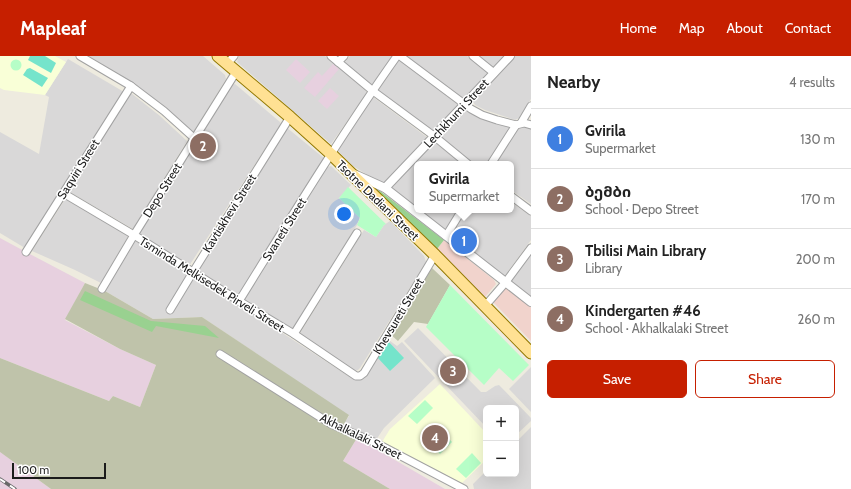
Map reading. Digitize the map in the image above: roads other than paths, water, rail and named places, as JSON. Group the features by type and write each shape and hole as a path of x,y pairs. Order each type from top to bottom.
{"main road":[{"name":"Tsotne Dadiani Street","path":"218,56 231,60 236,72 290,117 331,154 531,353"}],"street":[{"path":"80,56 131,86 164,111 194,138"},
{"path":"331,56 341,58 373,91 434,136 464,161"},
{"path":"239,301 331,154 398,56 464,104 482,115 497,120 531,125"},
{"path":"473,56 494,73"},
{"name":"Lechkhumi Street","path":"385,188 510,56"},
{"name":"Depo Street","path":"102,289 236,72"},
{"name":"Saqviri Street","path":"26,252 131,86"},
{"path":"493,161 531,106"},
{"name":"Kavtiskhevi Street","path":"170,310 290,117"},
{"path":"347,170 385,188 414,211"},
{"name":"Tsminda Melkisedek Pirveli Street","path":"63,193 294,334 356,376 360,376"},
{"path":"514,198 531,211"},
{"path":"417,213 531,302"},
{"path":"446,236 460,213"},
{"path":"294,334 357,233"},
{"path":"485,306 531,248"},
{"name":"Khevsureti Street","path":"360,376 364,373 434,256"},
{"name":"Akhalkalaki Street","path":"220,354 331,424 376,443 464,489"}],"railway":[{"path":"0,479 15,489"}],"place":[{"name":"ბემბი","path":"203,146"},
{"name":"Gvirila","path":"464,241"},
{"name":"Tbilisi Main Library","path":"453,371"},
{"name":"Kindergarten #46","path":"435,438"}]}
